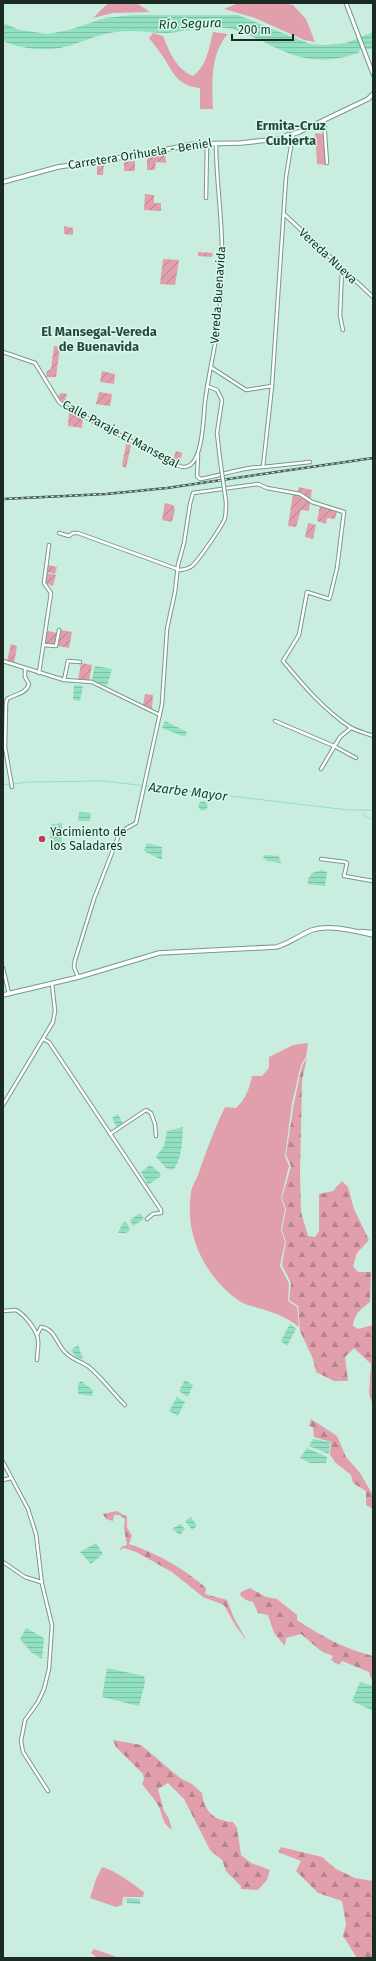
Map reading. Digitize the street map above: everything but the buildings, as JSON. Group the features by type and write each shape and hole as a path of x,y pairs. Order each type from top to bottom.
{"main road":[{"name":"Carretera Orihuela - Beniel","path":"368,99 373,94"},
{"name":"Carretera Orihuela - Beniel","path":"3,182 58,167 128,157 207,143 241,143 289,138 368,99 373,98"},
{"path":"3,995 78,977 162,952 276,947 288,943 312,930 321,928 373,935"}],"street":[{"path":"346,3 373,74"},
{"path":"324,120 327,163"},
{"path":"289,138 290,146 286,177 272,386 263,467 310,462"},
{"name":"Vereda Buenavida","path":"216,142 216,173 222,262 218,332 212,368 207,386 197,476 200,479 217,476 226,472 263,467"},
{"path":"206,198 207,143"},
{"name":"Vereda Nueva","path":"284,214 373,297"},
{"path":"342,268 340,316 343,330"},
{"name":"Calle Paraje El Mansegal","path":"3,352 35,363 59,402 64,406 179,466 185,467 190,465 199,453"},
{"path":"212,368 246,390 272,386"},
{"path":"59,533 69,536 73,533 78,533 177,570 192,566 223,523 227,509 217,433 222,400 217,390 207,386"},
{"path":"78,977 74,966 75,960 89,914 120,832 136,823 145,787 160,715 164,685 167,629 190,504 194,492 258,484 267,488 300,494 312,502 344,512 337,568 330,597 329,599 307,592 299,635 283,661 322,703 351,728 373,736"},
{"path":"39,673 51,593 44,582 49,546"},
{"path":"44,644 56,646 59,630"},
{"path":"3,661 64,680 95,683 160,715"},
{"path":"64,680 68,661 80,662"},
{"path":"12,787 6,747 6,704 7,699 26,691 29,684 25,677 25,668"},
{"path":"275,721 334,746 356,758"},
{"path":"321,769 340,737 351,728"},
{"path":"321,859 347,863 344,876 373,881"},
{"path":"354,932 373,932"},
{"path":"3,968 9,994"},
{"path":"3,1104 53,1022 55,1011 52,984"},
{"path":"43,1039 49,1042 162,1210 161,1213 153,1214 146,1219"},
{"path":"110,1134 146,1110 151,1113 155,1124 156,1136"},
{"path":"3,1311 14,1309 18,1311 37,1335 39,1342 37,1360"},
{"path":"37,1335 41,1327 47,1328 52,1332 65,1352 73,1359 88,1367 125,1405"},
{"path":"3,1462 10,1478 28,1509 36,1534 42,1582 52,1625 49,1669 38,1702 23,1726 21,1741 24,1752 48,1791"},
{"path":"3,1480 10,1478"},
{"path":"3,1562 25,1577 42,1582"}],"green space":[{"path":"111,3 138,4 150,12 113,13 93,18 106,5"},
{"path":"238,3 283,3 293,5 306,19 315,42 304,40 255,18 224,9"},
{"path":"213,32 228,34 218,50 213,69 213,109 200,109 200,88 187,85 178,79 149,38 153,33 163,36 174,59 182,69 193,76 198,72 204,62 209,50"},
{"path":"315,133 323,134 326,165 317,164"},
{"path":"165,154 166,163 156,162 155,170 147,170 147,156"},
{"path":"135,161 135,171 124,171 124,162"},
{"path":"104,165 103,175 97,175 97,166"},
{"path":"145,194 154,195 154,203 161,203 161,211 144,210"},
{"path":"64,226 73,228 73,235 64,234"},
{"path":"198,252 213,253 212,257 198,256"},
{"path":"163,259 179,260 175,285 160,284"},
{"path":"54,346 60,347 56,377 46,377 47,371 51,369"},
{"path":"102,371 115,374 114,384 100,382"},
{"path":"99,392 112,394 110,406 96,404"},
{"path":"61,393 67,394 64,404 58,396"},
{"path":"69,411 83,418 82,428 68,426"},
{"path":"126,444 131,445 126,468 122,466"},
{"path":"176,451 182,453 180,464 173,460"},
{"path":"299,487 312,490 309,511 301,510 296,527 288,526 293,494 297,495"},
{"path":"165,503 173,505 175,509 172,522 162,520"},
{"path":"320,506 337,511 335,519 327,518 326,524 317,521"},
{"path":"308,523 316,525 313,539 305,537"},
{"path":"48,565 57,567 55,574 47,572"},
{"path":"46,573 56,575 53,586 45,583"},
{"path":"61,630 72,632 69,648 58,646"},
{"path":"47,631 58,633 56,646 45,644"},
{"path":"11,644 17,646 14,664 7,661"},
{"path":"81,663 92,665 89,681 78,680"},
{"path":"145,694 153,695 152,709 143,705"},
{"path":"308,1043 306,1057 301,1065 292,1103 285,1156 289,1166 281,1198 285,1209 281,1230 285,1242 280,1266 289,1283 288,1301 297,1307 299,1327 280,1315 241,1302 217,1281 200,1254 194,1239 190,1208 192,1188 225,1107 236,1108 239,1105 247,1094 252,1076 262,1076 269,1068 269,1057 293,1045"},
{"path":"307,1058 302,1080 300,1173 301,1212 308,1236 315,1237 319,1231 319,1194 333,1191 342,1181 348,1187 354,1209 369,1240 357,1253 353,1266 358,1272 371,1272 370,1302 356,1315 353,1326 358,1329 373,1325 373,1408 369,1392 371,1364 354,1348 345,1357 348,1381 334,1381 316,1372 313,1359 300,1331 298,1306 289,1300 291,1283 282,1265 286,1242 282,1230 286,1209 282,1198 291,1166 286,1155 294,1103 302,1066"},
{"path":"311,1419 337,1436 346,1457 360,1473 373,1495 373,1509 366,1505 366,1491 353,1483 351,1475 336,1463 330,1455 331,1442 314,1437 313,1427 309,1426"},
{"path":"117,1511 127,1517 127,1527 132,1536 129,1544 160,1557 180,1568 206,1588 205,1594 227,1600 234,1618 247,1641 235,1625 224,1605 203,1597 172,1572 136,1552 124,1548 120,1550 121,1547 127,1545 124,1528 125,1519 119,1515 114,1515 113,1521 106,1519 103,1514"},
{"path":"250,1588 266,1597 277,1599 297,1615 297,1620 324,1637 353,1650 373,1656 373,1684 369,1672 342,1661 339,1665 331,1660 333,1656 321,1651 301,1634 286,1638 285,1646 274,1633 268,1615 258,1613 253,1602 246,1600 240,1595 241,1592"},
{"path":"113,1740 141,1745 180,1778 192,1784 202,1793 205,1805 212,1814 221,1820 233,1822 237,1828 241,1855 251,1863 270,1870 267,1880 258,1890 241,1889 241,1886 226,1871 222,1860 210,1850 184,1799 168,1783 158,1789 164,1811 169,1819 172,1830 168,1827 155,1800 142,1784 144,1779 143,1774 116,1747"},
{"path":"281,1847 322,1857 336,1869 355,1878 373,1881 373,1958 357,1958 343,1936 346,1924 342,1901 318,1893 296,1871 301,1861 278,1852"},
{"path":"102,1867 119,1874 129,1881 144,1892 143,1897 123,1897 122,1905 116,1907 90,1898 96,1879"},
{"path":"94,1949 120,1958 96,1957 91,1953"}],"water":[{"name":"Río Segura","path":"133,15 238,15 310,44 326,45 346,43 373,32 373,49 361,49 358,53 332,59 308,59 286,52 239,31 218,28 204,28 167,33 122,31 109,33 55,49 28,48 3,41 3,23 20,30 48,34 69,30 105,18"},
{"path":"95,666 112,669 107,686 92,680"},
{"path":"74,685 83,686 80,701 73,700"},
{"path":"165,721 187,732 185,737 162,728"},
{"path":"201,802 205,802 207,806 205,810 201,810 199,808 199,804"},
{"path":"79,812 91,813 90,821 78,821"},
{"path":"62,823 62,845 51,849 50,828 52,824"},
{"path":"147,843 162,847 162,860 144,851"},
{"path":"265,855 279,856 281,863 267,861 263,857"},
{"path":"322,870 327,872 325,886 308,884 308,879 312,873"},
{"path":"118,1114 123,1124 117,1128 112,1118"},
{"path":"183,1127 181,1150 176,1166 173,1170 166,1168 156,1157 164,1146 167,1131"},
{"path":"150,1165 160,1173 161,1176 148,1185 141,1172"},
{"path":"140,1213 144,1219 133,1226 130,1220"},
{"path":"124,1222 127,1223 130,1230 126,1233 119,1233 118,1232"},
{"path":"290,1324 296,1329 287,1346 281,1341"},
{"path":"78,1345 83,1359 76,1357 71,1350"},
{"path":"185,1380 193,1385 188,1397 179,1391"},
{"path":"81,1381 93,1390 92,1396 78,1394 78,1384"},
{"path":"177,1397 185,1402 178,1416 169,1411"},
{"path":"313,1439 330,1442 329,1454 309,1446"},
{"path":"307,1448 327,1457 326,1463 310,1463 300,1458"},
{"path":"191,1517 197,1526 192,1530 185,1521"},
{"path":"180,1524 185,1529 180,1535 172,1529"},
{"path":"96,1543 103,1554 91,1564 80,1552"},
{"path":"26,1628 44,1638 42,1659 31,1652 20,1639"},
{"path":"107,1668 144,1676 145,1682 139,1706 102,1697"},
{"path":"360,1682 373,1686 373,1711 352,1701"},
{"path":"126,1898 140,1899 140,1904 127,1903"}],"waterway":[{"name":"Azarbe Mayor","path":"3,785 30,782 104,781 348,810 373,810"},
{"path":"364,814 373,820"}],"railway":[{"path":"3,499 106,494 167,488 373,458"}],"place":[{"name":"Yacimiento de los Saladares","path":"42,839"}],"district":[{"name":"Ermita-Cruz Cubierta","path":"291,132"},
{"name":"El Mansegal-Vereda de Buenavida","path":"99,338"}]}
